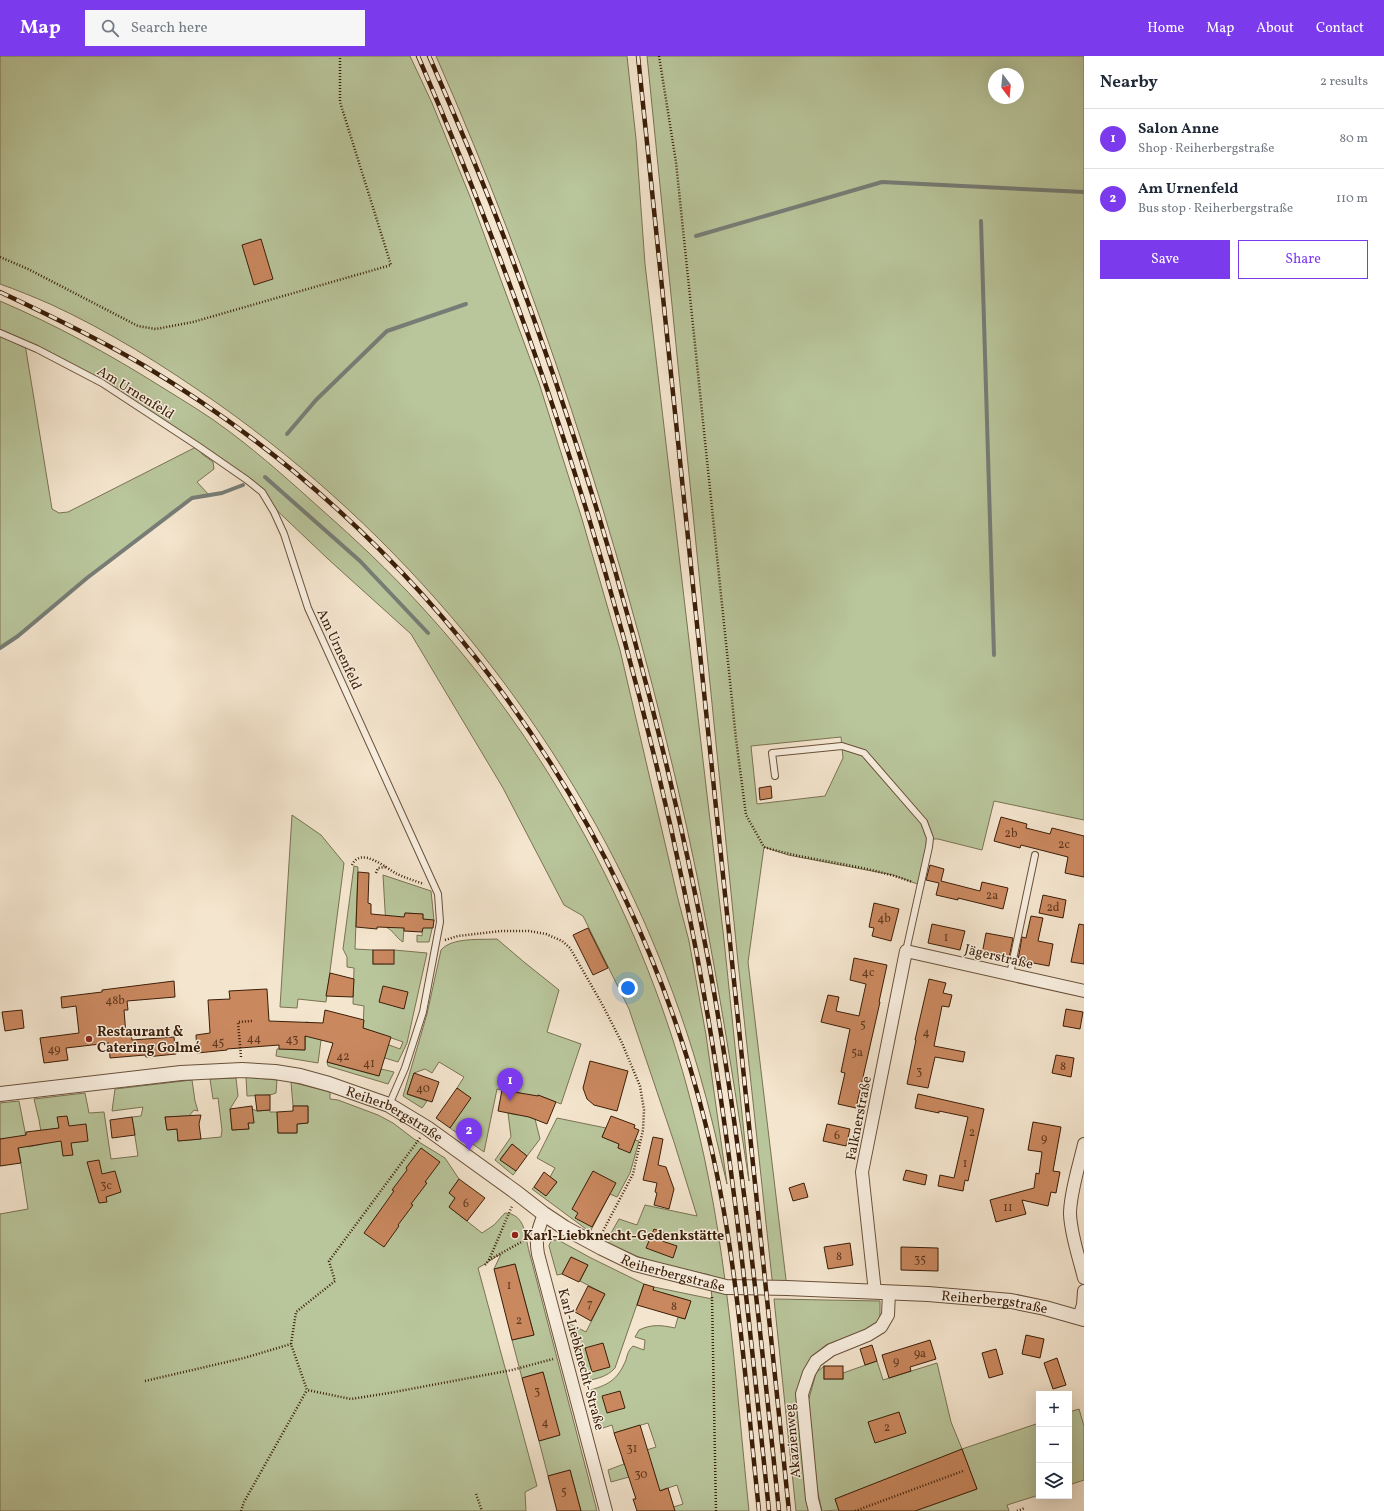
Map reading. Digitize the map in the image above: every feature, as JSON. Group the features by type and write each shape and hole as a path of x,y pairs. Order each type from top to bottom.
{"street":[{"name":"Jägerstraße","path":"906,951 1084,991"},
{"name":"Falknerstraße","path":"882,1292 862,1172 906,951"},
{"name":"Reiherbergstraße","path":"0,1094 181,1073 242,1070 275,1072 300,1076 329,1084 389,1105 427,1128 544,1214 596,1245 635,1264 726,1288 787,1288 928,1294 1011,1301 1045,1308 1083,1312"},
{"path":"1084,1144 1070,1213 1071,1226 1084,1278"},
{"name":"Karl-Liebknecht-Straße","path":"544,1214 537,1233 536,1243 538,1254 606,1511"},
{"path":"1083,1312 1084,1291"},
{"name":"Akazienweg","path":"815,1511 812,1499 802,1394 809,1374 816,1361 831,1350 868,1335 881,1327 888,1315 882,1292"}],"lane":[{"name":"Am Urnenfeld","path":"0,333 37,349 102,383 198,446 246,480 262,492 274,512 284,534 308,608 438,894 440,922 423,1012 405,1068 389,1105"},
{"path":"774,776 772,753 842,746 864,753 924,822 928,829 930,838 929,847 906,951"},
{"path":"1010,974 1035,855"}],"path":[{"path":"0,257 28,269 138,326 156,329 193,322 391,265 340,102 340,56"},
{"path":"659,56 676,162 737,745 746,815 764,847 788,855 893,875 920,885"},
{"path":"352,865 353,862 365,857 374,860 397,873 437,890"},
{"path":"376,873 380,867 388,868"},
{"path":"437,942 458,936 501,931 529,931 546,934 570,948 602,1004 622,1043 640,1086 644,1110 643,1130 633,1174 596,1245"},
{"path":"242,1070 238,1022 252,1020"},
{"path":"308,1390 291,1344 296,1312 335,1281 329,1261 422,1136"},
{"path":"485,1265 489,1260 517,1193"},
{"path":"489,1260 537,1233"},
{"path":"712,1307 716,1511"},
{"path":"145,1381 244,1358 291,1344"},
{"path":"308,1390 351,1399 512,1370 565,1355"},
{"path":"241,1511 244,1502 308,1390"},
{"path":"855,1511 963,1472"},
{"path":"476,1494 482,1511"},
{"path":"1017,1511 1025,1508"}],"green space":[{"path":"0,56 410,56 432,103 471,199 539,383 582,519 620,650 689,941 706,1035 727,1184 707,1100 687,1033 674,995 643,919 606,843 564,770 516,699 464,632 408,569 348,510 284,454 217,403 115,337 72,314 0,284"},
{"path":"436,56 627,56 636,139 645,264 724,940 749,1181 725,1028 687,826 652,684 627,592 572,410 541,320 473,143"},
{"path":"647,56 1084,56 1084,820 994,801 982,850 938,839 930,839 920,885 893,875 788,855 764,847 748,962 787,1288 773,1288 738,962","holes":["841,737 843,758 825,796 757,804 751,746"]},
{"path":"0,301 62,330 141,374 213,420 242,441 277,470 360,544 420,605 467,659 510,716 550,777 587,839 619,904 648,970 672,1037 692,1106 714,1206 722,1257 734,1358 749,1511 661,1511 683,1504 677,1485 637,1498 634,1490 657,1482 651,1462 629,1477 611,1482 608,1470 624,1464 622,1458 656,1447 648,1423 614,1433 612,1425 597,1430 587,1391 601,1387 611,1381 623,1367 628,1352 633,1346 644,1350 645,1340 635,1337 639,1330 657,1326 675,1328 678,1317 685,1319 690,1301 663,1293 650,1299 654,1287 712,1299 710,1275 668,1266 636,1256 606,1242 619,1219 637,1225 645,1205 697,1216 674,1142 629,1009 583,916 564,905 503,788 411,634 328,559 267,501 262,492 214,453 199,447 202,454 213,462 214,469 197,482 209,495 192,498 87,578 18,636 0,648","holes":["25,344 102,383 198,446 68,512 59,513 52,509"]},
{"path":"292,815 321,835 344,863 326,1002 298,999 297,1008 280,1007"},
{"path":"354,866 358,867 355,949 373,950 373,964 393,964 394,950 427,953 407,1043 398,1062 359,1050 362,1035 400,1049 403,1042 363,1028 364,1006 353,1004 354,968 347,967 347,957 343,949"},
{"path":"383,875 431,891 434,920 429,942 417,942 417,935 422,936 423,914 405,913 403,942 386,927"},
{"path":"497,939 559,990 547,1032 581,1044 561,1104 538,1095 529,1117 535,1119 540,1139 527,1156 512,1144 500,1159 516,1171 513,1175 495,1160 511,1137 508,1113 518,1115 521,1093 497,1089 484,1152 450,1128 470,1098 457,1088 464,1077 439,1062 432,1073 425,1069 414,1073 407,1094 427,1101 422,1108 403,1096 427,1014 441,950 452,943 459,941"},
{"path":"306,1022 323,1025 318,1063 276,1056 277,1049 305,1050"},
{"path":"327,1062 379,1076 381,1069 394,1072 388,1084 328,1066"},
{"path":"246,1077 277,1080 276,1093 270,1095 247,1096"},
{"path":"236,1078 238,1096 230,1109 232,1130 249,1129 248,1123 254,1122 247,1107 257,1111 270,1110 270,1112 277,1112 278,1133 297,1133 297,1124 308,1123 308,1106 293,1106 291,1082 330,1092 330,1099 338,1100 378,1115 393,1123 414,1139 445,1158 459,1179 449,1193 455,1198 449,1207 482,1233 494,1225 505,1213 512,1214 517,1217 521,1222 525,1233 597,1511 581,1511 570,1470 548,1476 539,1441 559,1435 543,1372 522,1378 512,1340 534,1335 515,1264 494,1269 501,1254 478,1268 537,1486 525,1492 526,1511 0,1511 0,1214 28,1209 17,1138 0,1139 0,1103 19,1101 28,1147 43,1144 34,1099 85,1093 89,1113 104,1112 111,1159 138,1156 132,1117 141,1116 143,1107 112,1111 115,1089 192,1080 198,1111 194,1110 189,1116 165,1117 167,1130 177,1129 178,1141 221,1137 222,1130 218,1098 213,1099 210,1079"},
{"path":"557,1118 606,1128 602,1137 619,1144 618,1148 630,1152 635,1140 639,1141 630,1173 617,1197 610,1194 590,1232 532,1189 534,1187 546,1196 557,1182 550,1177 555,1168 537,1158"},
{"path":"553,1240 558,1240 644,1284 615,1368 608,1374 601,1377 585,1381 570,1324 586,1332 605,1294 580,1281 588,1265 571,1257 562,1274 557,1275 549,1246"},
{"path":"774,1299 880,1301 880,1319 876,1325 826,1345 814,1355 797,1406 803,1465 810,1511 796,1511"},
{"path":"877,1361 883,1380 937,1363 951,1422 962,1449 1036,1424 1036,1496 1007,1505 1009,1511 915,1511 977,1489 962,1450 835,1499 839,1510 822,1511 812,1467 808,1402 816,1373 824,1366 824,1379 843,1379 843,1373"},
{"path":"1079,1409 1084,1426 1084,1480 1072,1484 1072,1427 1072,1411"}],"building":[{"path":"261,239 273,279 254,285 242,245"},
{"path":"771,786 772,798 760,800 759,788"},
{"path":"1001,817 1027,824 1026,828 1050,834 1052,828 1084,836 1084,877 1065,873 1068,857 1021,845 1020,848 994,841"},
{"path":"930,865 944,869 941,881 980,891 982,882 1008,888 1003,909 958,898 958,900 936,895 939,883 926,880"},
{"path":"358,872 369,873 368,903 371,904 371,914 404,917 405,913 423,914 423,919 434,920 433,928 423,928 422,932 404,931 404,928 377,927 377,929 356,927"},
{"path":"1043,895 1066,900 1063,918 1039,913"},
{"path":"874,903 899,909 891,941 872,936 874,928 869,927"},
{"path":"1031,916 1043,918 1038,941 1053,944 1049,966 1018,960 1022,937 1026,938"},
{"path":"932,924 965,931 960,950 928,943"},
{"path":"1079,924 1084,925 1084,964 1071,962"},
{"path":"588,928 608,968 593,975 573,935"},
{"path":"986,933 1013,938 1009,958 982,954"},
{"path":"373,950 394,950 394,964 373,964"},
{"path":"854,958 887,965 856,1108 838,1104 845,1073 841,1072 850,1029 821,1022 828,995 839,997 836,1011 859,1016 866,984 850,980"},
{"path":"330,973 354,979 353,997 326,996"},
{"path":"929,979 946,983 943,993 952,995 949,1007 942,1006 934,1046 965,1052 963,1062 935,1057 928,1088 907,1084"},
{"path":"174,981 175,997 127,1001 128,1010 124,1010 126,1035 131,1034 132,1040 174,1037 176,1054 110,1058 109,1043 66,1048 68,1060 44,1063 40,1038 79,1033 76,1006 62,1008 61,997"},
{"path":"383,986 408,992 404,1009 379,1002"},
{"path":"267,989 269,1021 323,1023 325,1010 364,1020 363,1028 391,1037 379,1076 327,1062 333,1043 305,1036 305,1050 279,1049 279,1045 197,1053 196,1035 210,1033 208,1000 230,999 229,991"},
{"path":"1066,1009 1083,1012 1080,1029 1063,1026"},
{"path":"22,1010 24,1028 5,1031 2,1012"},
{"path":"1056,1055 1074,1058 1071,1077 1052,1073"},
{"path":"590,1061 628,1071 617,1111 594,1105 587,1099 583,1088"},
{"path":"414,1073 439,1082 432,1102 407,1094"},
{"path":"457,1088 471,1098 450,1128 436,1118"},
{"path":"502,1090 538,1095 556,1102 547,1124 529,1117 498,1111"},
{"path":"918,1094 984,1109 968,1181 965,1180 963,1191 938,1186 940,1175 954,1178 968,1117 915,1108"},
{"path":"255,1095 270,1095 270,1110 257,1111"},
{"path":"252,1106 254,1123 248,1123 249,1129 232,1130 230,1109"},
{"path":"293,1106 308,1106 308,1123 297,1124 297,1133 278,1133 277,1112 293,1111"},
{"path":"201,1115 199,1124 201,1139 178,1141 177,1129 167,1130 165,1117"},
{"path":"67,1116 69,1126 86,1124 88,1141 71,1143 73,1155 63,1156 61,1141 18,1148 21,1163 0,1166 0,1139 26,1135 26,1132 59,1128 57,1117"},
{"path":"611,1116 635,1125 634,1128 639,1130 630,1153 618,1148 619,1144 602,1137"},
{"path":"132,1117 135,1135 112,1138 110,1120"},
{"path":"1033,1122 1061,1127 1053,1171 1060,1172 1056,1193 1051,1192 1048,1206 1022,1200 1026,1214 996,1222 990,1200 1034,1188 1036,1173 1039,1174 1042,1152 1028,1150"},
{"path":"827,1124 850,1129 846,1146 823,1141"},
{"path":"653,1137 663,1139 658,1165 666,1167 674,1189 669,1209 654,1205 657,1193 655,1192 657,1183 643,1180"},
{"path":"512,1144 527,1156 516,1171 500,1160"},
{"path":"421,1148 440,1162 425,1182 427,1183 411,1204 413,1205 384,1247 364,1233 394,1191 392,1190"},
{"path":"99,1160 102,1174 115,1171 121,1192 106,1197 107,1202 99,1203 87,1162"},
{"path":"906,1170 927,1175 925,1185 903,1180"},
{"path":"593,1171 616,1183 592,1227 575,1218 578,1213 572,1209"},
{"path":"544,1172 557,1182 546,1196 534,1187"},
{"path":"459,1179 485,1198 467,1221 449,1207 455,1198 449,1193"},
{"path":"804,1183 808,1197 793,1201 789,1188"},
{"path":"654,1229 665,1233 662,1241 677,1246 673,1258 646,1248"},
{"path":"850,1243 853,1265 828,1269 824,1247"},
{"path":"901,1247 938,1248 938,1271 901,1270"},
{"path":"571,1257 588,1265 579,1282 562,1274"},
{"path":"515,1264 534,1335 512,1340 494,1269"},
{"path":"644,1284 654,1287 653,1290 691,1301 685,1319 637,1305"},
{"path":"588,1286 605,1294 591,1321 575,1312"},
{"path":"1026,1335 1044,1339 1040,1358 1022,1354"},
{"path":"930,1340 936,1359 910,1367 911,1371 889,1378 882,1355"},
{"path":"603,1343 610,1367 592,1372 585,1348"},
{"path":"872,1345 877,1361 865,1365 860,1349"},
{"path":"996,1349 1003,1374 989,1378 982,1353"},
{"path":"1057,1358 1066,1385 1053,1389 1044,1363"},
{"path":"824,1366 843,1366 843,1379 824,1379"},
{"path":"543,1372 560,1435 539,1441 522,1378"},
{"path":"620,1391 625,1408 607,1413 602,1396"},
{"path":"899,1412 906,1433 875,1443 868,1422"},
{"path":"640,1425 660,1491 668,1488 675,1511 637,1511 633,1499 636,1499 614,1433"},
{"path":"962,1449 977,1489 915,1511 839,1511 835,1499"},
{"path":"570,1470 581,1511 557,1511 548,1476"}],"waterway":[{"path":"696,236 882,182 1084,192"},
{"path":"981,221 994,655"},
{"path":"287,434 316,400 387,331 466,304"},
{"path":"265,477 360,561 428,633"},
{"path":"0,648 18,636 87,578 192,498 222,493 243,485"}],"railway":[{"path":"418,56 467,173 512,291 554,410 593,531 628,652 659,775 686,899 719,1084 743,1267 769,1511"},
{"path":"429,56 498,221 569,421 623,600 648,690 670,781 691,872 721,1032 741,1168 779,1511"},
{"path":"638,56 789,1511"},
{"path":"0,292 55,318 143,365 243,432 336,508 421,593 498,686 565,786 622,892 669,1003 704,1118 725,1215 739,1313 759,1511"}],"place":[{"name":"Restaurant & Catering Golmé","path":"89,1039"},
{"name":"Salon Anne","path":"510,1101"},
{"name":"Am Urnenfeld","path":"469,1151"},
{"name":"Karl-Liebknecht-Gedenkstätte","path":"515,1235"}]}
